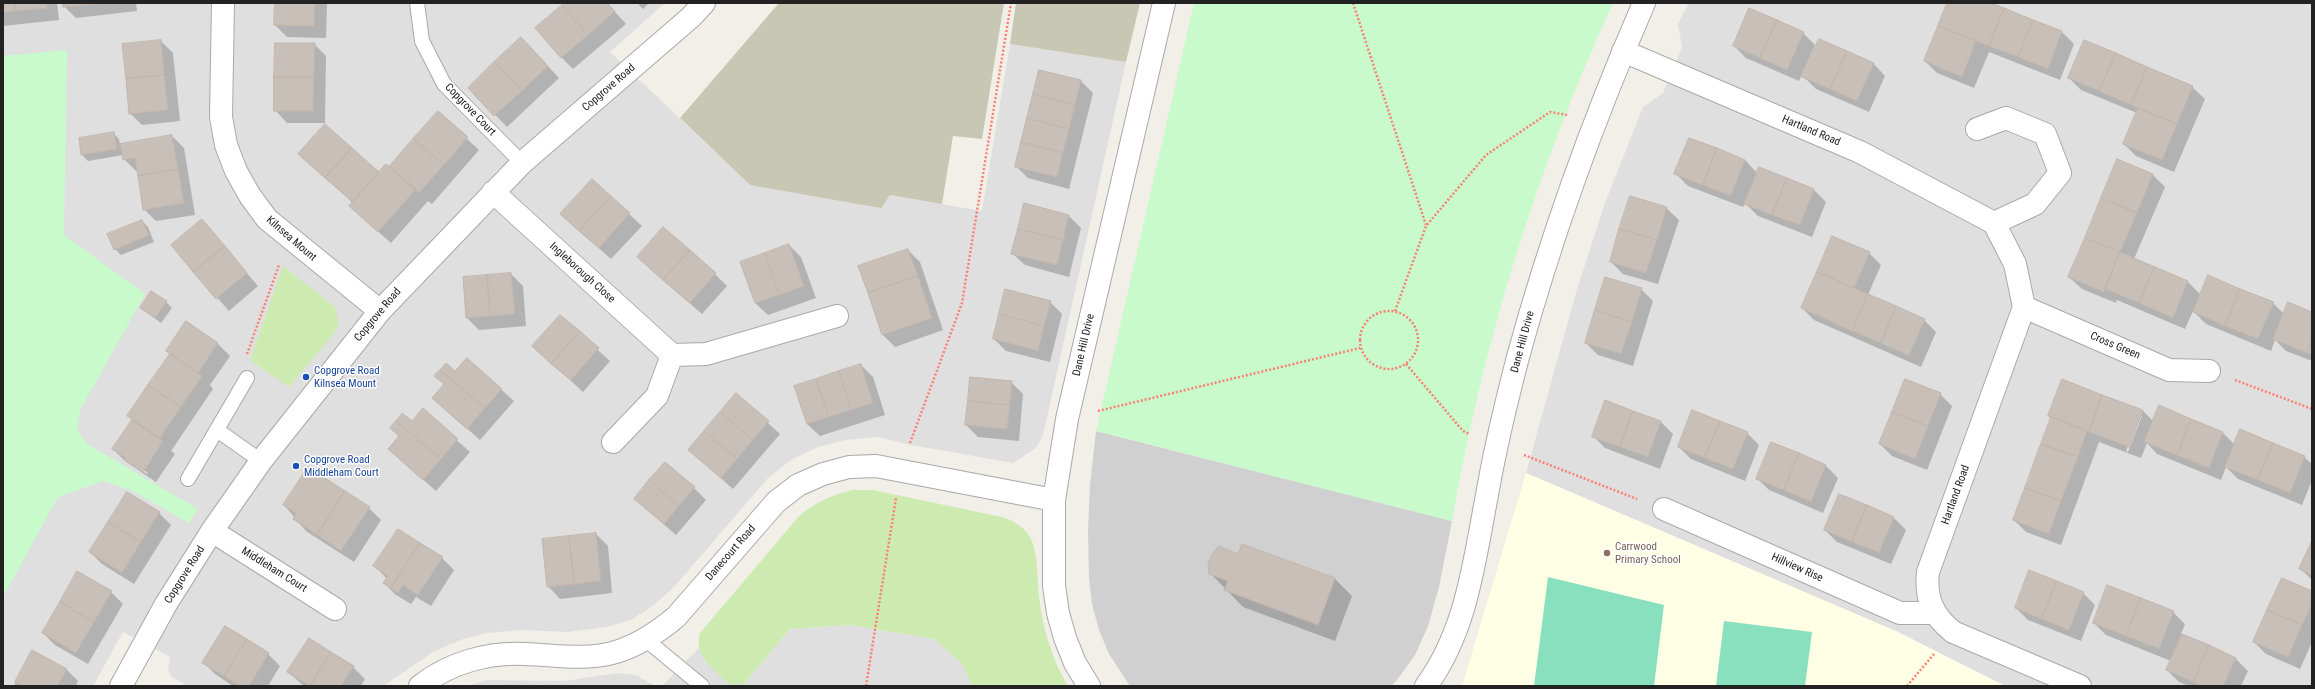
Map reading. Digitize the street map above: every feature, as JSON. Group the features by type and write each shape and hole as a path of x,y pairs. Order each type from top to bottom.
{"street":[{"name":"Kilnsea Mount","path":"223,3 220,95 221,117 226,145 236,171 250,196 267,219 288,238 380,311"},
{"name":"Copgrove Road","path":"127,684 166,604 212,531 261,461 380,311 522,163 686,22 704,3"},
{"name":"Dane Hill Drive","path":"1089,686 1075,663 1065,638 1058,613 1054,586 1054,500 1067,419 1164,3"},
{"name":"Dane Hill Drive","path":"1426,686 1447,652 1459,627 1467,600 1496,445 1547,256 1595,120 1644,3"},
{"name":"Hartland Road","path":"1623,51 1860,152 1994,223"},
{"path":"1977,129 2006,118 2045,134 2060,173 2035,204 1994,223 2015,264 2024,307"},
{"name":"Ingleborough Close","path":"493,192 672,354"},
{"name":"Hartland Road","path":"2024,307 1928,572 1926,586 1934,613 1942,624 1953,632 2080,686"},
{"name":"Cross Green","path":"2024,307 2170,370 2209,370"},
{"path":"613,442 657,396 672,354 706,354 837,316"},
{"name":"Danecourt Road","path":"420,686 445,670 471,660 498,654 569,658 593,657 616,652 645,640 658,632 676,617 776,502 798,485 823,474 849,467 876,466 1054,500"},
{"name":"Hillview Rise","path":"1664,509 1900,613 1934,613"},
{"name":"Middleham Court","path":"212,531 335,609"}],"lane":[{"name":"Copgrove Court","path":"417,3 422,41 444,84 522,163"},
{"path":"188,479 247,378"},
{"path":"217,430 261,461"},
{"path":"645,640 698,685"}],"path":[{"path":"866,686 900,470 962,303 1011,3"},
{"path":"1353,3 1426,226"},
{"path":"1395,311 1426,226 1486,155 1550,112 1595,120"},
{"path":"247,378 244,364 288,238"},
{"path":"1382,311 1395,311 1405,315 1413,322 1417,331 1417,349 1406,364 1397,368 1380,368 1365,357 1360,348 1361,328 1367,320 1382,311"},
{"path":"1067,419 1360,348"},
{"path":"1406,364 1463,431 1664,509"},
{"path":"2209,370 2312,409"},
{"path":"1907,686 1953,632"}],"shaded area":[{"path":"3,3 665,3 610,52 750,185 890,195 982,211 1010,44 1126,62 1043,435 1036,448 1013,463 906,444 878,437 846,440 818,447 791,460 768,478 674,587 654,605 631,620 606,627 568,632 521,630 487,633 460,640 433,652 383,686 187,686 172,677 168,671 170,657 123,632 93,686 3,686"},
{"path":"779,3 1004,3 982,139 953,136 942,204 890,195 881,208 750,185 680,118"},
{"path":"1016,3 1140,3 1126,62 1010,44"},
{"path":"1689,3 2312,3 2312,686 2005,686 1898,632 1526,473 1577,289 1605,203 1643,107 1663,93 1682,47 1678,24"},
{"path":"1096,431 1452,521 1439,587 1428,626 1415,655 1397,680 1391,686 1130,686 1109,654 1099,630 1092,604 1089,578 1088,530 1090,485"},
{"name":"Carrwood Primary School","path":"1526,473 1898,632 2005,686 1462,686"},
{"path":"850,625 934,639 962,664 972,686 662,686 699,648 705,661 744,684 790,629"},
{"path":"618,673 636,675 655,686 468,686 486,680 564,681"}],"green space":[{"path":"1194,3 1613,3 1560,128 1516,257 1480,388 1452,521 1096,431"},
{"path":"67,50 64,235 145,294 80,410 77,429 87,444 198,509 189,523 133,491 103,481 58,497 3,597 3,56"},
{"path":"283,266 335,307 339,323 335,332 289,387 250,360"},
{"path":"853,490 873,490 1002,517 1016,523 1027,532 1034,547 1040,608 1045,631 1057,665 1068,686 972,686 962,664 934,639 850,625 790,629 744,684 729,684 718,674 702,655 699,641 700,633 799,516 824,500"},
{"path":"1548,577 1664,605 1654,686 1534,686"},
{"path":"1724,621 1812,632 1805,686 1716,686"}],"building":[{"path":"3,3 15,3 16,11 3,13"},
{"path":"15,3 47,3 47,8 16,11"},
{"path":"63,3 95,3 95,4 63,7"},
{"path":"275,3 315,3 314,26 274,25"},
{"path":"564,3 607,3 615,11 588,35 562,5"},
{"path":"1947,3 1991,3 2004,8 1989,46 1938,26"},
{"path":"562,5 588,35 561,58 535,28"},
{"path":"1749,8 1777,20 1760,58 1733,46"},
{"path":"2004,8 2033,20 2018,57 1989,46"},
{"path":"1777,20 1804,32 1787,70 1760,58"},
{"path":"2033,20 2062,31 2048,69 2018,57"},
{"path":"1938,26 1976,41 1962,77 1924,61"},
{"path":"521,37 548,66 522,91 494,62"},
{"path":"1819,39 1847,51 1830,89 1802,77"},
{"path":"161,40 164,75 126,79 122,44"},
{"path":"2084,40 2116,53 2099,91 2068,78"},
{"path":"275,43 315,43 314,77 274,77"},
{"path":"1847,51 1874,63 1857,101 1830,89"},
{"path":"2116,53 2147,67 2131,105 2099,91"},
{"path":"494,62 522,91 494,116 468,88"},
{"path":"2147,67 2193,86 2177,124 2131,105"},
{"path":"1039,70 1081,80 1075,105 1033,94"},
{"path":"164,75 168,110 129,114 126,79"},
{"path":"274,77 314,77 313,111 274,111"},
{"path":"1033,94 1075,105 1069,129 1027,118"},
{"path":"2138,108 2177,124 2162,160 2123,144"},
{"path":"438,111 468,137 444,165 413,139"},
{"path":"1027,118 1069,129 1063,153 1021,142"},
{"path":"325,124 352,148 325,178 298,154"},
{"path":"114,132 117,149 81,155 79,138"},
{"path":"172,135 178,169 138,176 135,158 123,160 120,144"},
{"path":"1689,138 1717,148 1703,185 1674,174"},
{"path":"413,139 444,165 419,193 389,167"},
{"path":"1021,142 1063,153 1057,177 1015,167"},
{"path":"352,148 379,172 353,202 325,178"},
{"path":"1717,148 1745,160 1731,196 1703,185"},
{"path":"2117,159 2153,174 2137,213 2101,198"},
{"path":"386,164 416,189 378,232 349,206"},
{"path":"1759,167 1787,178 1772,215 1744,204"},
{"path":"178,169 184,203 143,210 138,176"},
{"path":"1787,178 1814,189 1800,225 1772,215"},
{"path":"592,179 611,196 579,231 560,214"},
{"path":"611,196 630,213 599,248 579,231"},
{"path":"1630,196 1667,207 1657,240 1619,229"},
{"path":"2101,198 2137,213 2120,252 2085,238"},
{"path":"1024,203 1069,215 1063,240 1018,229"},
{"path":"202,219 225,246 193,272 171,245"},
{"path":"142,220 149,235 114,250 107,234"},
{"path":"663,227 690,250 663,280 637,257"},
{"path":"1018,229 1063,240 1057,265 1011,254"},
{"path":"1619,229 1657,240 1646,273 1610,262"},
{"path":"1832,236 1870,252 1854,288 1817,272"},
{"path":"2085,238 2120,252 2104,292 2068,277"},
{"path":"789,244 804,286 779,295 765,253"},
{"path":"225,246 247,273 216,299 193,272"},
{"path":"908,249 918,276 868,293 858,266"},
{"path":"690,250 716,273 690,303 663,280"},
{"path":"2120,252 2155,267 2139,303 2105,289"},
{"path":"765,253 779,295 755,303 740,262"},
{"path":"2155,267 2188,281 2173,318 2139,303"},
{"path":"1817,272 1868,294 1852,331 1801,308"},
{"path":"511,273 515,314 490,316 487,275"},
{"path":"487,275 490,316 466,318 463,277"},
{"path":"2208,275 2240,289 2225,326 2193,312"},
{"path":"918,276 932,318 882,335 868,293"},
{"path":"1605,277 1642,288 1632,322 1595,310"},
{"path":"1005,289 1051,301 1044,326 999,314"},
{"path":"2240,289 2274,302 2258,339 2225,326"},
{"path":"151,291 167,301 155,318 140,308"},
{"path":"1868,294 1896,306 1881,343 1852,331"},
{"path":"2288,302 2312,312 2312,340 2307,353 2273,339"},
{"path":"1896,306 1925,319 1909,356 1881,343"},
{"path":"1595,310 1632,322 1621,354 1585,343"},
{"path":"999,314 1044,326 1038,351 993,339"},
{"path":"560,315 580,331 551,364 532,346"},
{"path":"186,321 218,343 198,373 166,351"},
{"path":"580,331 599,348 571,380 551,364"},
{"path":"2312,340 2312,355 2307,353"},
{"path":"170,354 202,376 181,407 148,385"},
{"path":"467,358 502,389 485,408 440,370 446,363 455,371"},
{"path":"861,364 873,403 851,410 839,371"},
{"path":"440,370 485,408 467,429 432,398 444,384 434,376"},
{"path":"839,371 851,410 829,417 816,379"},
{"path":"970,377 1012,381 1010,405 968,401"},
{"path":"816,379 829,417 807,424 794,386"},
{"path":"1905,379 1941,393 1928,426 1892,412"},
{"path":"2062,379 2102,395 2089,432 2048,416"},
{"path":"148,385 181,407 160,438 127,416"},
{"path":"736,393 769,421 753,440 720,412"},
{"path":"2102,395 2143,410 2129,447 2089,432"},
{"path":"1605,400 1633,411 1620,447 1592,437"},
{"path":"968,401 1010,405 1007,429 965,425"},
{"path":"2159,405 2191,419 2177,455 2144,442"},
{"path":"423,408 458,439 441,459 396,421 402,413 412,421"},
{"path":"1692,410 1720,421 1705,458 1678,447"},
{"path":"1633,411 1661,421 1648,457 1620,447"},
{"path":"720,412 753,440 737,459 704,431"},
{"path":"1892,412 1928,426 1915,459 1879,444"},
{"path":"2051,417 2087,431 2078,457 2041,444"},
{"path":"2191,419 2223,432 2209,468 2177,455"},
{"path":"132,420 163,441 144,471 112,449"},
{"path":"396,421 441,459 423,480 388,449 399,436 390,428"},
{"path":"1720,421 1748,432 1733,469 1705,458"},
{"path":"2240,429 2273,443 2258,480 2225,467"},
{"path":"704,431 737,459 721,478 688,450"},
{"path":"1771,442 1799,453 1784,490 1756,479"},
{"path":"2273,443 2305,456 2290,493 2258,480"},
{"path":"2041,444 2078,457 2061,501 2025,488"},
{"path":"1799,453 1826,465 1811,502 1784,490"},
{"path":"665,462 695,487 679,506 649,480"},
{"path":"308,467 345,491 317,535 293,519 296,513 283,505"},
{"path":"649,480 679,506 664,524 634,499"},
{"path":"2025,488 2061,501 2049,534 2013,520"},
{"path":"345,491 370,507 341,551 317,535"},
{"path":"127,492 160,512 141,542 108,522"},
{"path":"1839,494 1867,505 1852,542 1824,530"},
{"path":"1867,505 1894,517 1879,553 1852,542"},
{"path":"108,522 141,542 122,573 89,552"},
{"path":"398,529 420,543 391,588 383,583 388,576 373,566"},
{"path":"596,533 601,581 574,584 569,536"},
{"path":"569,536 574,584 547,587 542,539"},
{"path":"2312,541 2312,575 2299,569"},
{"path":"420,543 443,557 418,595 403,585 398,593 391,588"},
{"path":"1242,544 1335,578 1318,625 1224,590 1228,581 1209,574 1208,564 1212,554 1219,546 1238,554"},
{"path":"2029,570 2057,581 2042,619 2015,608"},
{"path":"77,571 112,591 94,622 60,602"},
{"path":"2282,578 2312,591 2312,603 2302,625 2267,610"},
{"path":"2057,581 2084,592 2069,630 2042,619"},
{"path":"2107,585 2141,598 2126,636 2093,623"},
{"path":"2141,598 2174,611 2159,649 2126,636"},
{"path":"60,602 94,622 76,653 42,633"},
{"path":"2267,610 2302,625 2288,657 2253,642"},
{"path":"225,626 247,639 224,676 202,663"},
{"path":"2182,634 2209,645 2193,682 2166,670"},
{"path":"309,638 331,652 310,686 287,672"},
{"path":"247,639 269,653 249,686 239,686 224,676"},
{"path":"2209,645 2236,658 2223,686 2202,686 2193,682"},
{"path":"32,650 67,669 57,686 24,686 15,682"},
{"path":"331,652 354,666 341,686 310,686"}],"place":[{"name":"Copgrove Road Kilnsea Mount","path":"306,377"},
{"name":"Copgrove Road Middleham Court","path":"296,466"},
{"name":"Carrwood Primary School","path":"1607,553"}]}
